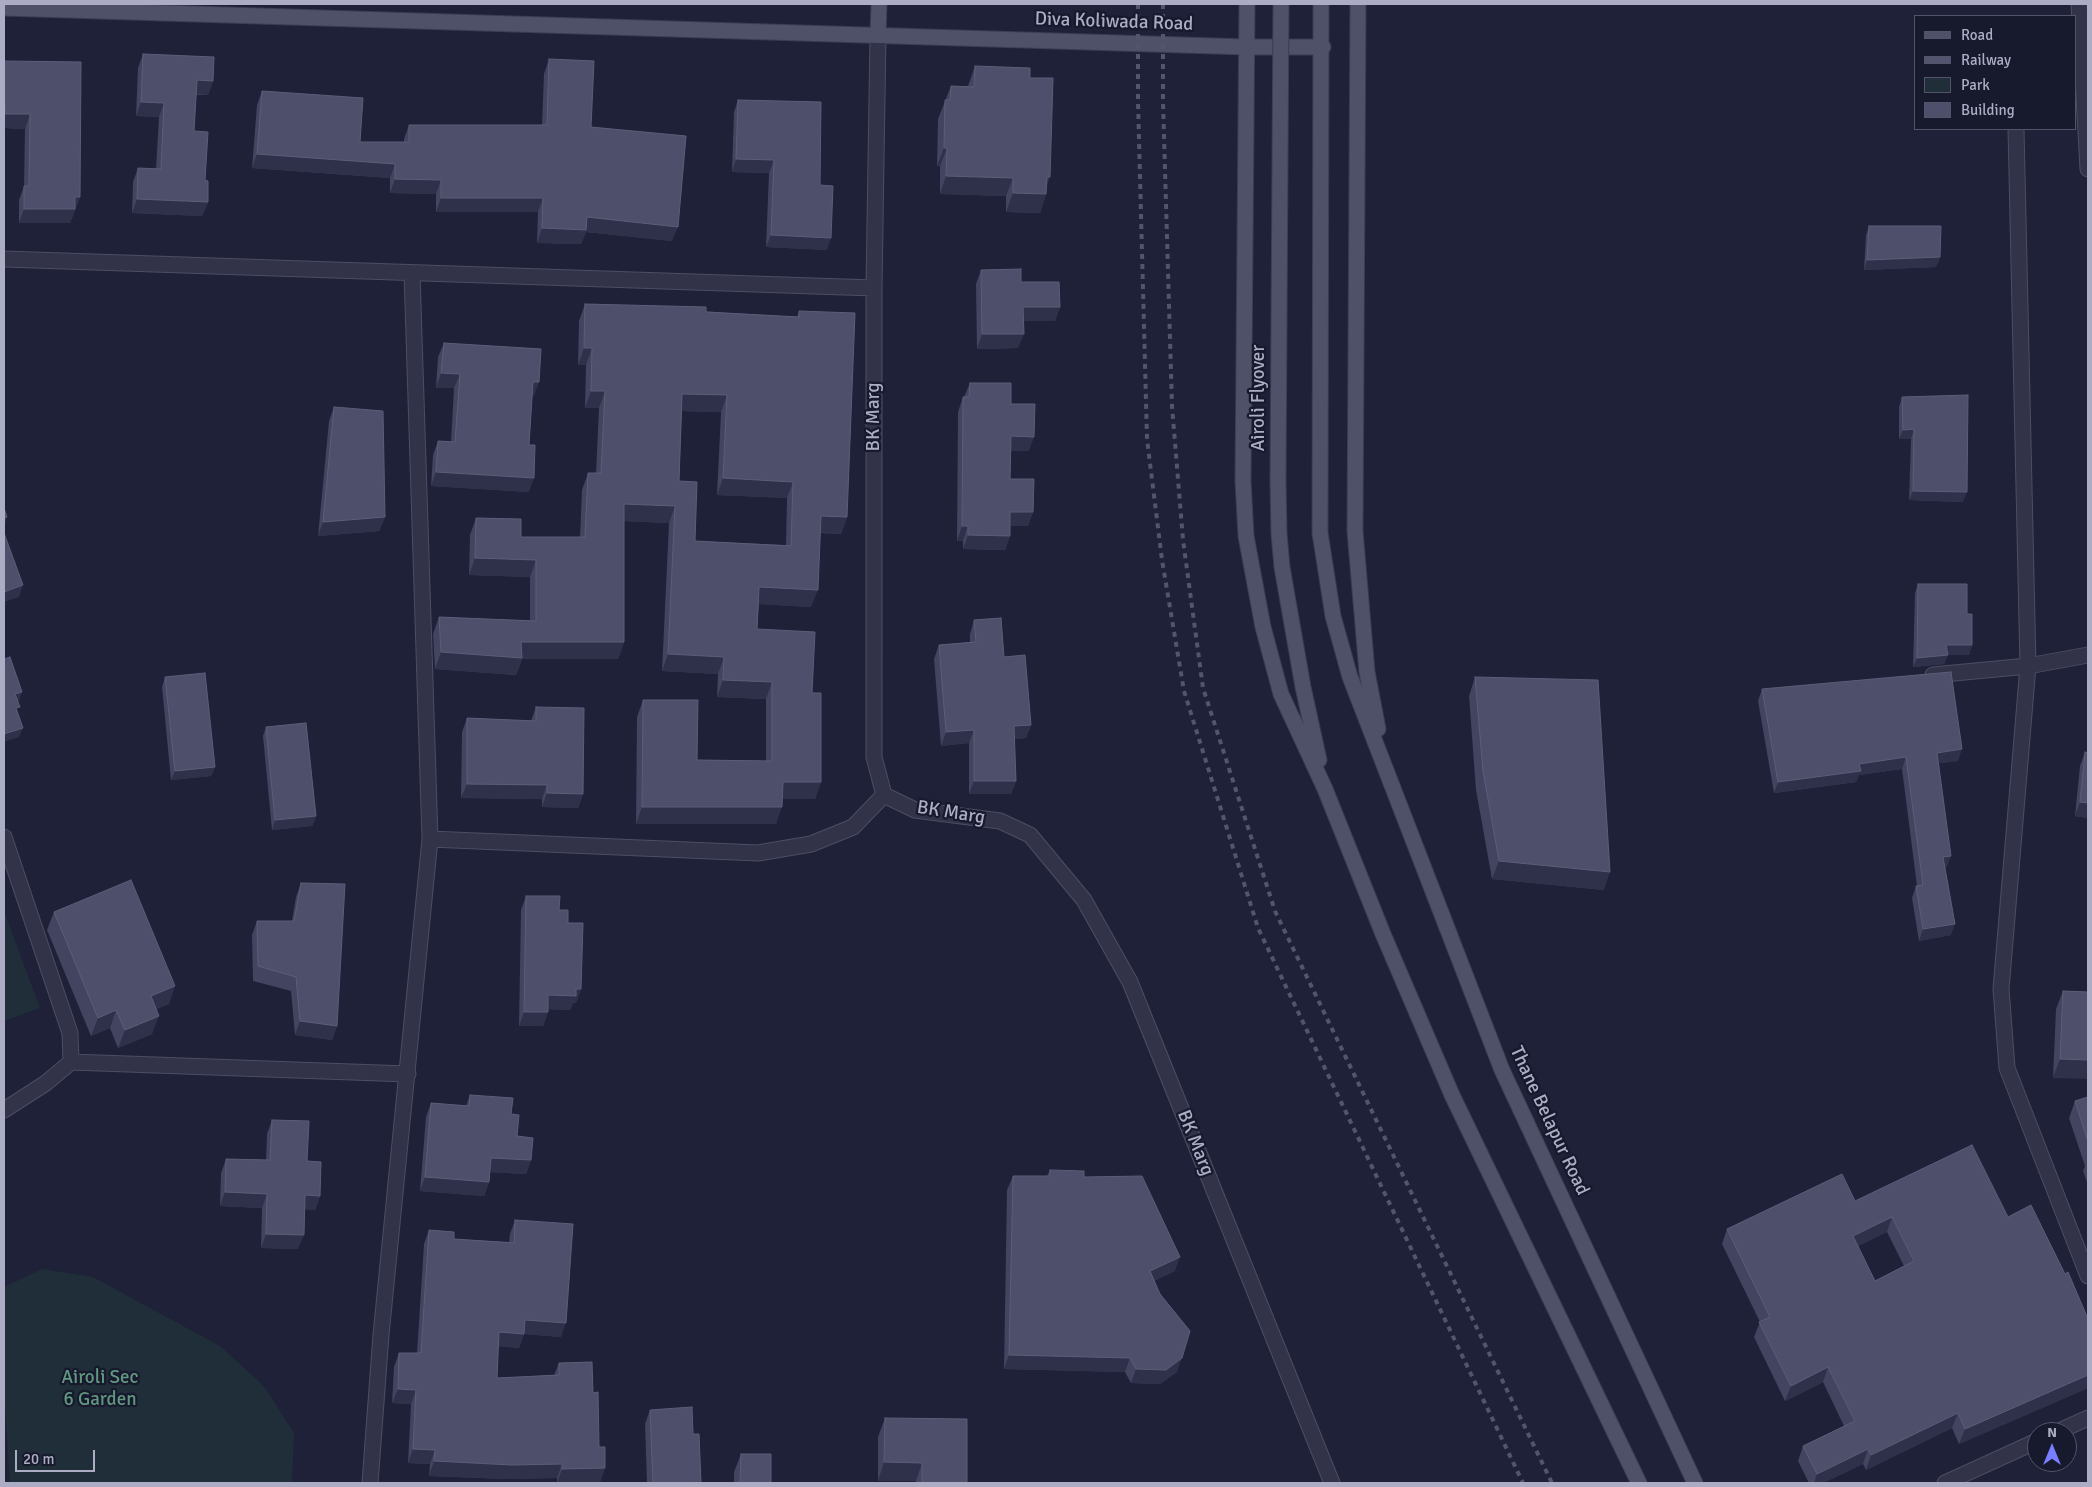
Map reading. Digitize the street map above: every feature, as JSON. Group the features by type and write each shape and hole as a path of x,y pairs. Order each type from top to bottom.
{"main road":[{"path":"878,35 879,4"},
{"path":"1247,4 1243,471 1246,536 1263,627 1282,694 1325,788 1452,1096 1639,1483"},
{"name":"Airoli Flyover","path":"1281,4 1278,481 1282,567 1303,687 1325,788"},
{"path":"1321,4 1323,47 1320,533 1333,616 1350,677 1385,768"},
{"path":"1358,4 1354,470 1357,562 1367,672 1385,768"},
{"name":"Diva Koliwada Road","path":"4,8 1323,47"},
{"name":"Thane Belapur Road","path":"1385,768 1502,1070 1695,1483"}],"street":[{"path":"2079,4 2078,32 2088,169"},
{"name":"BK Marg","path":"878,35 874,288 874,758 884,795 915,810 1000,821 1030,835 1084,900 1130,982 1332,1483"},
{"path":"2016,130 2028,666 2001,989 2007,1068 2088,1276"},
{"path":"4,259 874,288"},
{"path":"370,1483 381,1334 430,839 412,273"},
{"path":"1920,676 2028,666 2088,655"},
{"path":"430,839 758,853 811,844 853,827 884,795"},
{"path":"4,837 70,1033 71,1062"},
{"path":"4,1110 46,1084 71,1062 408,1074"},
{"path":"1945,1483 2027,1446"}],"green space":[{"path":"4,911 40,1008 4,1021"},
{"name":"Airoli Sec 6 Garden","path":"42,1269 93,1277 220,1346 264,1386 294,1433 292,1483 10,1483 4,1394 4,1287"}],"building":[{"path":"143,54 214,57 213,81 197,80 194,131 208,132 205,180 208,181 208,202 137,199 138,168 161,169 164,103 141,102"},
{"path":"549,59 594,61 591,127 686,136 678,227 587,217 586,230 542,228 543,198 441,198 441,180 395,179 395,164 257,154 262,91 363,98 360,142 409,142 409,125 547,125"},
{"path":"4,61 81,62 80,197 75,197 75,209 24,209 24,186 29,186 30,114 5,114"},
{"path":"975,66 1030,68 1030,78 1053,78 1050,177 1047,177 1046,194 1013,193 1013,178 946,176 947,148 944,148 945,100 950,100 951,86 974,87"},
{"path":"738,100 821,102 820,185 833,186 831,238 771,235 774,160 736,159"},
{"path":"1869,226 1941,226 1940,257 1867,260"},
{"path":"1021,269 1021,282 1059,282 1060,307 1023,307 1024,334 982,334 981,270"},
{"path":"585,304 706,307 706,312 799,317 799,311 855,313 847,517 821,516 818,590 759,587 757,629 815,632 812,693 821,693 821,782 783,782 782,807 642,807 643,700 698,700 697,760 772,761 772,682 723,680 724,657 668,654 675,506 624,504 624,642 521,642 522,658 441,652 439,617 536,621 536,560 475,558 476,518 521,519 521,537 585,537 588,473 601,473 605,391 591,391 592,348 584,348","holes":["682,394 727,395 723,478 793,482 791,546 695,541 697,482 679,481"]},
{"path":"444,343 541,349 539,382 533,382 529,445 535,445 534,478 436,472 438,441 455,442 460,374 441,373"},
{"path":"970,383 1011,383 1011,404 1035,404 1034,437 1011,436 1010,479 1034,479 1033,512 1010,512 1010,536 968,535 968,526 962,526 963,397 969,397"},
{"path":"1968,395 1967,492 1913,491 1914,429 1903,430 1902,397"},
{"path":"334,407 383,411 385,517 323,522"},
{"path":"4,533 23,585 4,592"},
{"path":"1918,584 1967,584 1967,614 1972,614 1972,645 1946,645 1948,655 1917,658"},
{"path":"1001,618 1004,657 1025,655 1031,725 1014,726 1016,781 974,781 974,730 946,732 939,645 976,642 974,620"},
{"path":"10,657 22,692 15,694 20,707 16,708 23,728 4,734 4,659"},
{"path":"1951,672 1962,749 1937,753 1951,856 1943,857 1955,924 1923,929 1916,886 1923,885 1906,757 1859,764 1861,771 1778,782 1762,689"},
{"path":"205,673 215,767 175,771 165,677"},
{"path":"1475,677 1598,680 1610,872 1499,861 1483,771"},
{"path":"536,707 584,708 583,794 547,793 547,785 467,784 467,718 536,721"},
{"path":"306,723 316,816 275,820 266,727"},
{"path":"2085,752 2088,753 2088,803 2080,802"},
{"path":"131,880 175,986 151,996 159,1016 125,1030 116,1010 98,1018 54,912"},
{"path":"301,883 345,884 337,1026 300,1021 296,977 258,966 257,921 294,921"},
{"path":"526,896 560,896 559,910 568,910 568,923 583,923 581,989 576,989 576,996 548,995 548,1012 524,1012"},
{"path":"2063,991 2088,992 2088,1060 2060,1059"},
{"path":"470,1095 513,1098 511,1114 519,1115 517,1136 533,1138 531,1160 491,1158 489,1182 425,1177 431,1103 469,1106"},
{"path":"2088,1097 2088,1142 2075,1101"},
{"path":"272,1120 309,1121 307,1161 321,1162 320,1196 305,1195 304,1235 266,1234 267,1194 225,1192 226,1159 270,1160"},
{"path":"1972,1145 2008,1217 2031,1205 2065,1274 2068,1272 2088,1319 2088,1375 1965,1429 1958,1413 1871,1455 1868,1449 1817,1474 1803,1446 1855,1421 1828,1367 1791,1386 1759,1322 1770,1317 1727,1229 1842,1174 1855,1201","holes":["1892,1217 1914,1261 1875,1281 1853,1236"]},
{"path":"1050,1170 1084,1171 1084,1177 1142,1176 1180,1257 1150,1271 1160,1294 1190,1331 1182,1358 1166,1370 1136,1369 1130,1358 1009,1355 1013,1176 1050,1176"},
{"path":"515,1220 573,1224 566,1323 525,1320 524,1334 499,1332 497,1378 559,1375 559,1363 592,1362 593,1393 598,1392 599,1447 605,1447 605,1468 562,1469 562,1464 512,1465 434,1461 435,1450 413,1449 416,1390 398,1389 399,1353 421,1353 429,1230 454,1232 454,1239 514,1243"},
{"path":"692,1407 693,1434 699,1434 701,1483 653,1483 650,1410"},
{"path":"885,1418 967,1419 967,1483 922,1483 922,1463 884,1462"},
{"path":"741,1454 771,1454 771,1483 740,1483"}],"railway":[{"path":"1138,4 1138,102 1147,439 1162,560 1184,691 1258,928 1523,1483"},
{"path":"1163,4 1163,102 1172,406 1183,540 1203,688 1275,911 1552,1483"}]}
